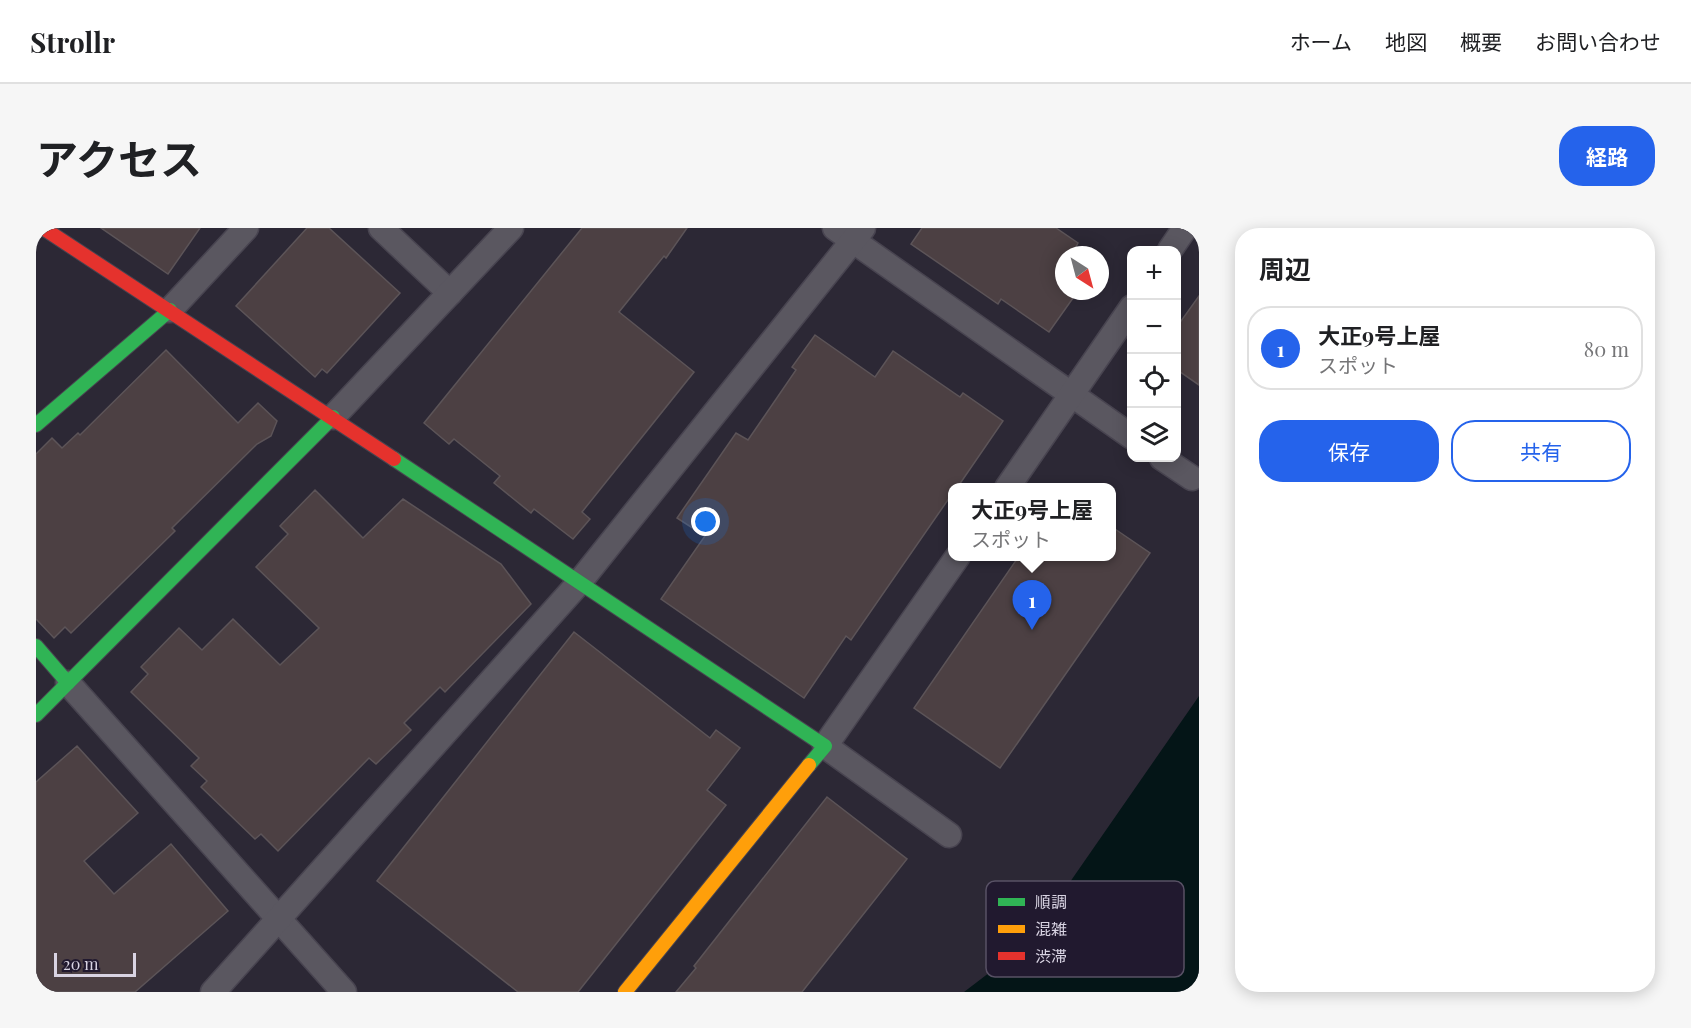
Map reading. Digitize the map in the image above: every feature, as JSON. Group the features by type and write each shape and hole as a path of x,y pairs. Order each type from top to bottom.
{"street":[{"path":"43,228 333,417 578,584 825,746 950,835"},
{"path":"36,425 170,310 246,228"},
{"path":"381,228 450,292"},
{"path":"36,715 333,417 511,228"},
{"path":"1173,246 1185,228"},
{"path":"213,992 578,584 850,232 1127,433"},
{"path":"1010,483 1127,313"},
{"path":"1168,462 1192,478"},
{"path":"625,992 825,746 954,561"},
{"path":"36,646 344,992"}],"shaded area":[{"path":"1199,696 1199,992 964,992 986,975 1184,977 1184,881 1071,881"}],"building":[{"path":"101,228 200,228 168,274"},
{"path":"307,228 329,228 400,293 327,373 322,369 315,377 236,306"},
{"path":"582,228 687,228 666,258 664,256 619,312 694,372 582,512 590,519 573,539 534,509 531,513 494,483 500,476 454,439 449,444 424,423"},
{"path":"922,228 1056,228 1078,243 1076,246 1055,246 1055,300 1072,300 1049,332 1001,299 998,304 911,244"},
{"path":"1199,296 1199,385 1181,372 1181,321"},
{"path":"815,335 875,377 893,351 960,397 963,393 1003,421 960,483 948,483 948,500 851,640 846,636 804,698 661,599 705,536 677,518 736,433 748,440 796,370 792,367"},
{"path":"166,350 238,423 258,403 277,421 271,436 257,444 172,528 175,531 71,633 65,627 54,638 36,619 36,454 52,438 62,448 78,433 80,435"},
{"path":"315,490 363,538 403,499 501,564 531,604 445,692 440,687 404,723 411,730 376,764 369,758 278,851 261,834 255,839 201,787 207,781 191,766 199,758 131,692 148,674 141,667 179,628 202,650 233,619 280,665 319,628 256,567 288,534 280,526"},
{"path":"1116,530 1150,553 1000,768 914,708 1016,561 1116,561"},
{"path":"574,632 710,738 716,730 740,748 707,790 726,805 578,992 518,992 377,881"},
{"path":"77,746 138,813 84,861 114,894 171,844 228,911 135,992 44,992 36,983 36,782"},
{"path":"827,797 907,859 802,992 676,992 696,968 694,966"}],"traffic: fast":[{"path":"36,425 170,310"},
{"path":"36,715 333,417"},
{"path":"394,459 825,746 809,765"},
{"path":"36,646 68,683"}],"traffic: slow":[{"path":"625,992 809,765"}],"traffic: jam":[{"path":"43,228 394,459"}],"place":[{"name":"大正9号上屋","path":"1032,630"}]}
